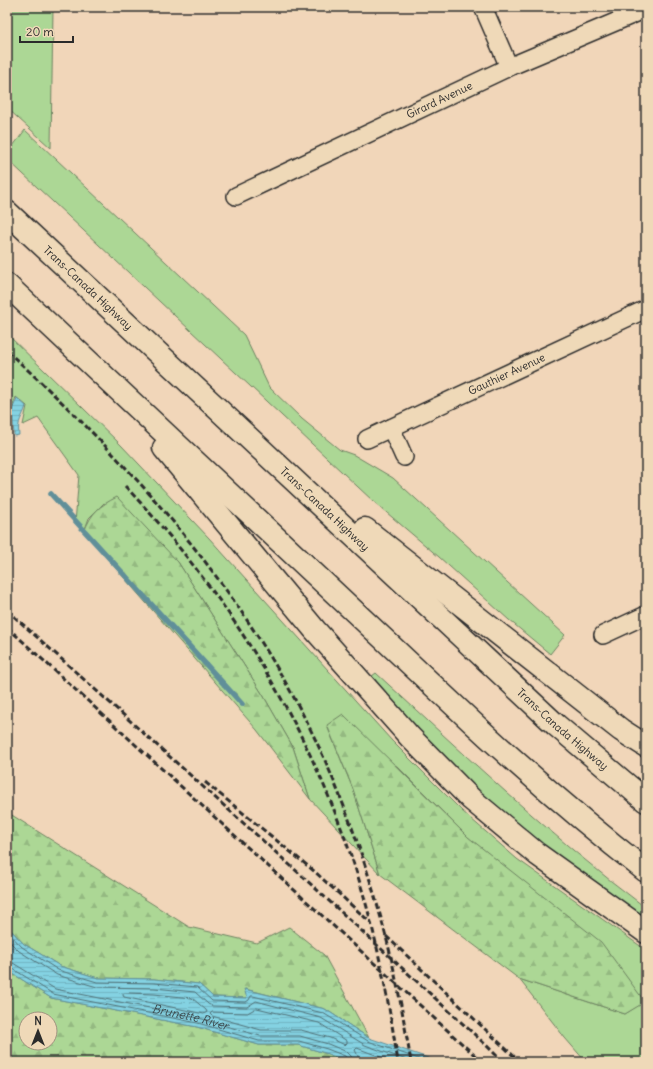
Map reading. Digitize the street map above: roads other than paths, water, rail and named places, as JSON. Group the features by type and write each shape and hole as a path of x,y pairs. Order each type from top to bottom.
{"highway":[{"name":"Trans-Canada Highway","path":"7,212 556,725 646,801"},
{"path":"7,285 104,374 472,722 538,782 646,871"},
{"path":"104,374 315,630 410,738 471,799 537,854 646,932"},
{"path":"248,437 621,730 646,746"}],"street":[{"path":"483,7 509,67"},
{"name":"Girard Avenue","path":"236,196 509,67 646,9"},
{"name":"Gauthier Avenue","path":"367,439 646,309"},
{"path":"391,428 404,458"},
{"path":"603,635 646,615"}],"water":[{"path":"17,398 26,406 19,423 19,435 14,436 12,410"},
{"name":"Brunette River","path":"7,926 24,944 60,966 98,978 154,979 199,984 213,997 247,998 244,989 325,1009 369,1038 440,1062 348,1062 298,1045 259,1045 197,1027 51,998 7,970"}],"waterway":[{"path":"51,494 242,704"}],"railway":[{"path":"7,351 104,445 150,495 194,547 234,601 271,658 304,717 333,779 360,849 387,939 402,1009 411,1062"},
{"path":"125,486 165,530 237,625 268,675 296,727 322,781 344,836 363,893 383,977 398,1062"},
{"path":"7,610 291,866 503,1062"},
{"path":"7,627 482,1062"},
{"path":"205,782 314,871 371,923"},
{"path":"386,936 520,1062"}]}
